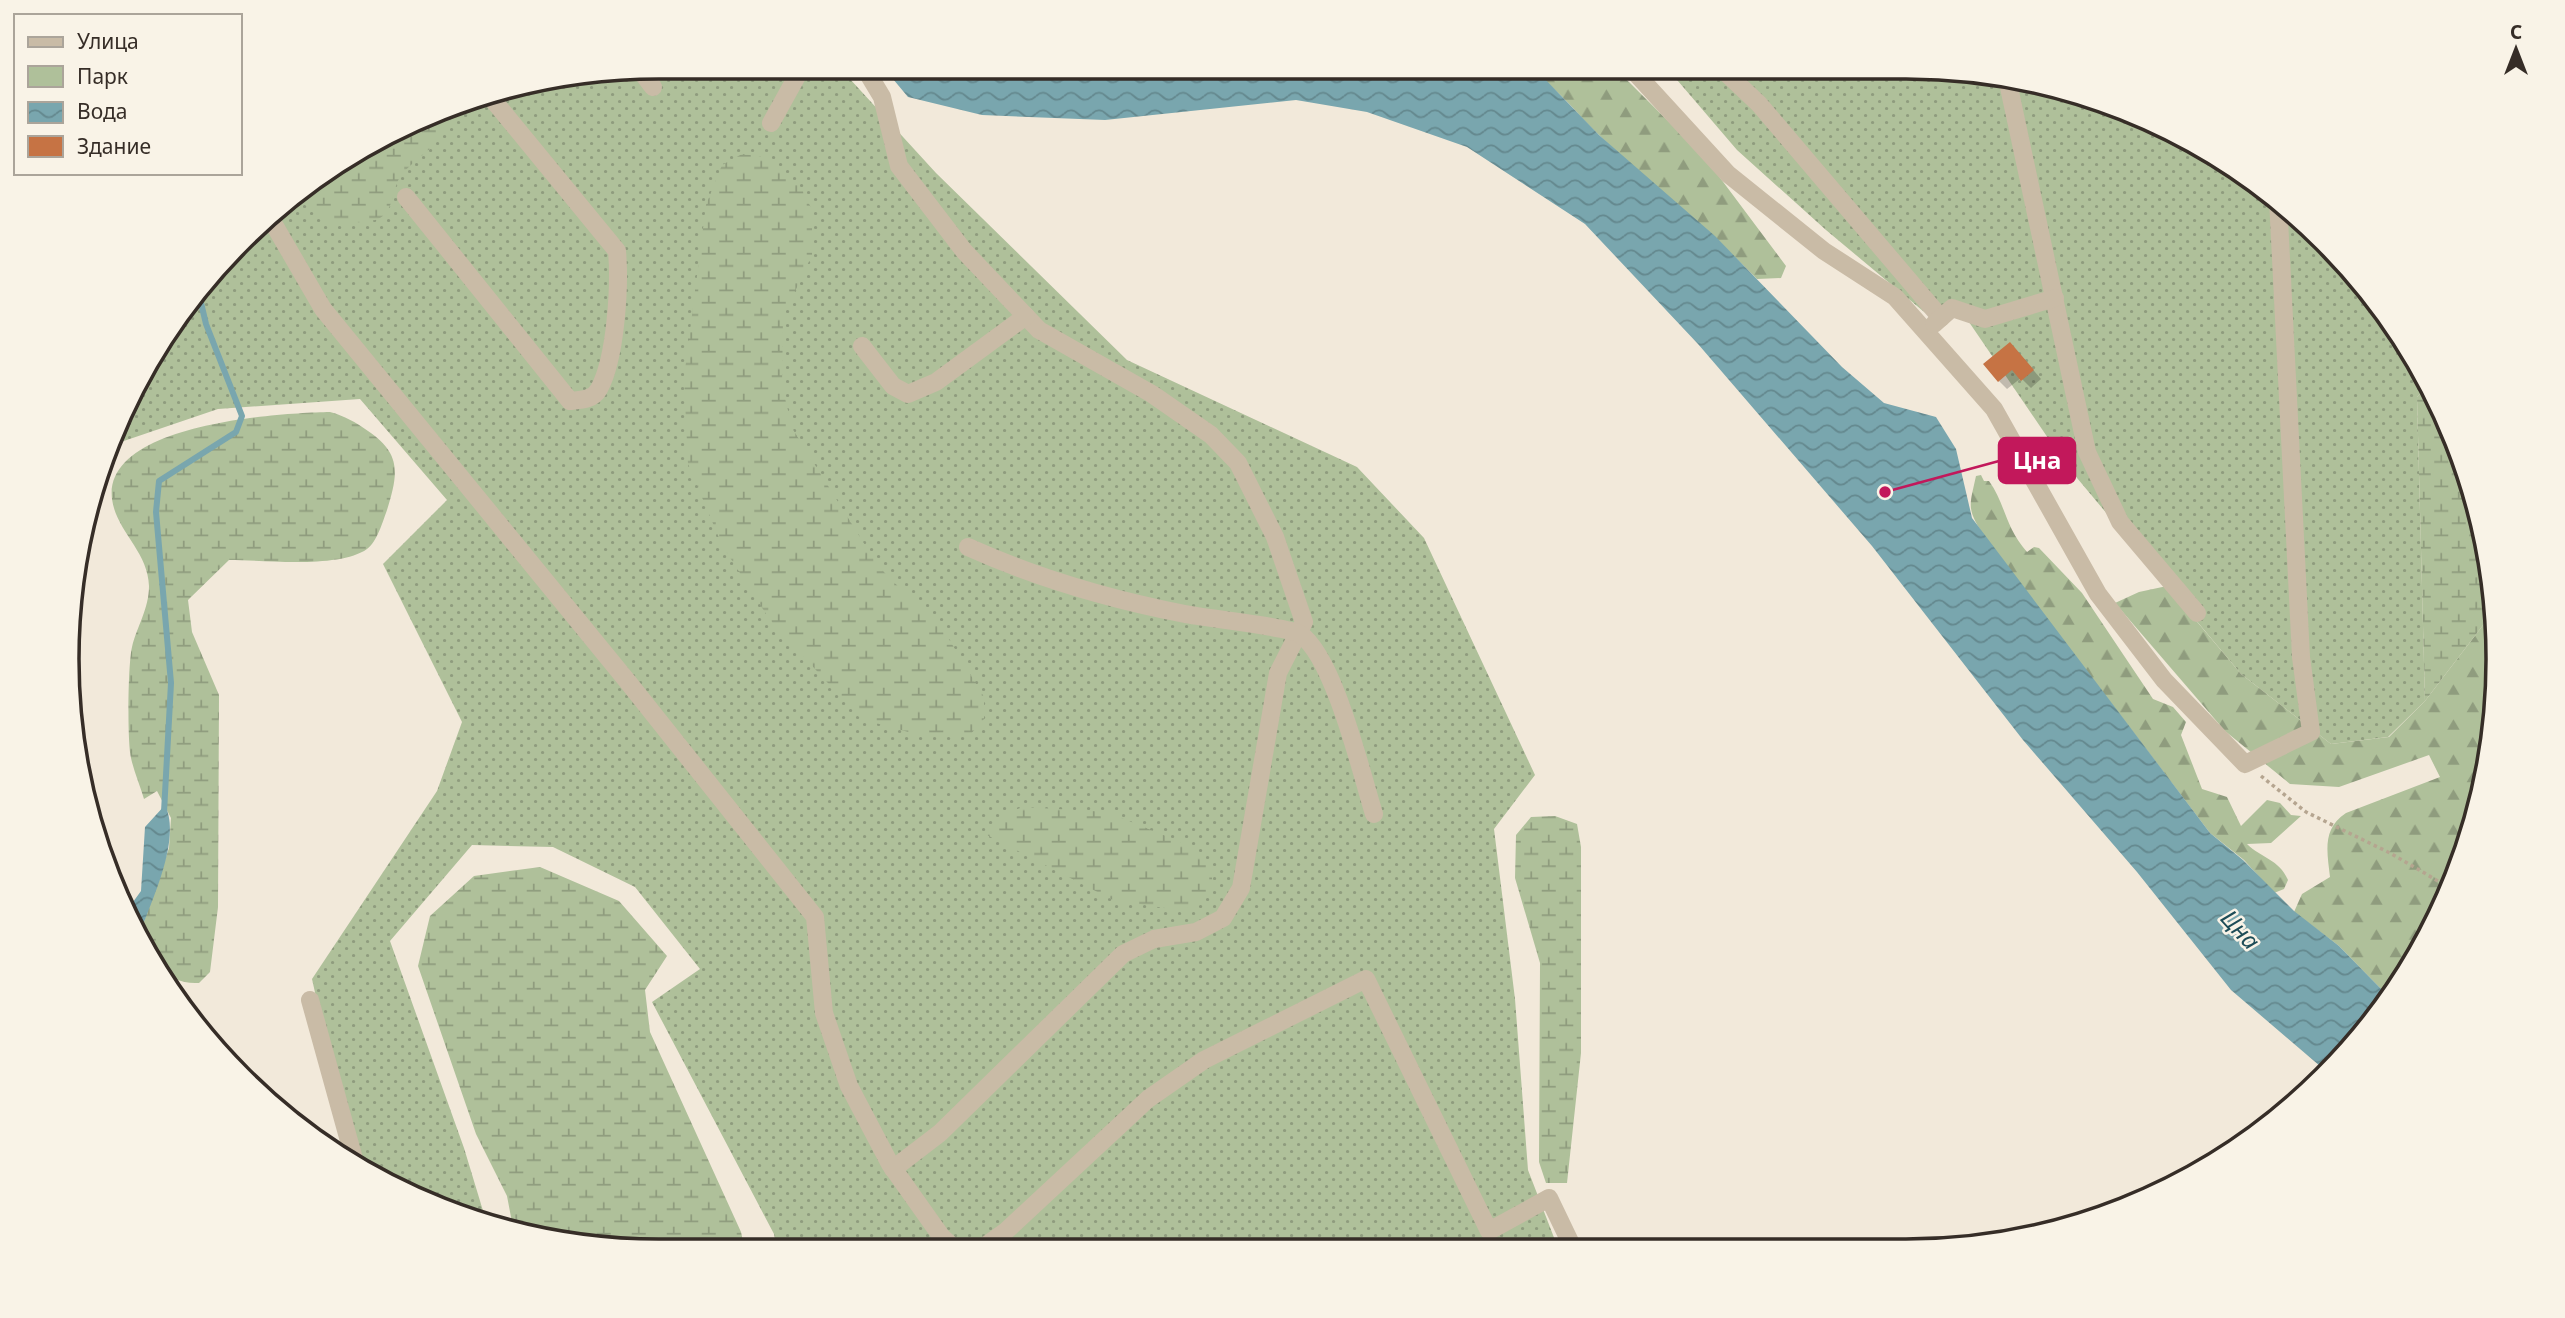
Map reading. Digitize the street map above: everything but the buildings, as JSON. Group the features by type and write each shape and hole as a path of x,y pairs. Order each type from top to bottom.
{"lane":[{"path":"647,79 653,87"},
{"path":"771,123 795,79"},
{"path":"871,79 882,97 899,166 964,251 1039,330 1162,400 1211,435 1238,463 1275,537 1304,622 1278,673 1241,888 1223,918 1196,932 1154,939 1123,954 940,1133 893,1169"},
{"path":"1641,79 1728,174 1824,251 1895,297 1926,331 1994,409 2098,594 2164,680 2245,764 2311,732 2301,657 2279,215"},
{"path":"1733,79 1759,104 1941,318"},
{"path":"2009,88 2087,453 2120,522 2197,613"},
{"path":"406,197 570,401 587,400 598,391 611,346 619,281 617,251 496,103"},
{"path":"274,225 323,309 628,681 815,917 824,1013 849,1086 893,1169 944,1239"},
{"path":"1926,331 1952,308 1985,319 2055,298"},
{"path":"862,346 893,386 908,394 936,382 1026,316"},
{"path":"968,547 1030,575 1106,596 1185,614 1299,633 1321,657 1374,814"},
{"path":"995,1239 1148,1100 1203,1060 1366,979 1489,1231 1549,1198 1569,1239"},
{"path":"310,1000 352,1151"}],"path":[{"path":"2245,764 2306,812 2390,853 2441,883"}],"green space":[{"path":"659,79 850,79 936,173 1127,360 1357,467 1424,538 1535,775 1494,829 1515,999 1528,1170 1555,1239 775,1239 652,1002 700,969 635,887 553,847 472,845 390,941 464,1148 483,1211 437,1195 369,1162 350,1150 312,979 437,791 462,722 383,564 447,500 360,399 218,409 121,442 156,369 223,276 276,223 369,156 437,123 472,110 546,90 583,84"},
{"path":"1625,79 1629,82 1706,159 1786,266 1781,278 1757,279 1598,134 1544,80"},
{"path":"1676,79 1906,79 1982,84 2056,99 2128,123 2196,156 2289,223 2342,276 2366,306 2409,369 2421,393 2417,397 2425,701 2388,737 2331,744 2241,674 2067,466 1954,300 1929,316 1826,230 1737,150"},
{"path":"452,118 435,144 402,174 385,214 375,220 363,222 331,223 302,202 369,156"},
{"path":"742,154 765,157 802,189 812,210 812,255 783,317 782,384 792,428 878,566 947,636 984,697 984,719 969,736 923,736 861,719 770,620 722,545 688,464 684,378 706,205 722,165"},
{"path":"2421,393 2455,472 2475,546 2485,623 2425,701 2417,397"},
{"path":"330,412 340,415 368,431 387,448 392,457 395,475 387,510 374,542 367,549 339,559 320,561 229,560 188,600 192,632 219,695 218,907 210,972 199,983 188,983 176,979 143,924 169,848 171,818 157,791 144,799 131,758 131,656 149,586 143,562 119,521 112,499 117,473 135,453 164,438 199,427 274,415"},
{"path":"1981,475 1994,489 2014,533 2027,552 2034,547 2039,548 2082,593 2153,699 2173,707 2186,722 2181,735 2202,789 2227,797 2241,826 2267,800 2280,803 2291,815 2301,816 2271,843 2247,844 2280,867 2288,880 2284,889 2274,893 2244,860 2210,833 1987,540 1972,515 1971,508 1976,476"},
{"path":"2167,586 2241,674 2331,744 2389,737 2425,701 2485,623 2485,697 2475,772 2466,809 2442,881 2426,916 2409,949 2382,990 2339,946 2294,912 2302,894 2330,877 2328,841 2338,819 2346,813 2440,777 2429,755 2339,787 2290,784 2225,731 2115,603 2139,592"},
{"path":"1023,807 1107,812 1195,848 1211,866 1213,890 1198,906 1177,910 1113,900 985,834 1001,815"},
{"path":"1555,816 1577,824 1581,847 1581,1053 1567,1183 1546,1183 1539,1162 1540,963 1515,878 1516,835 1531,817"},
{"path":"540,867 619,901 667,956 645,990 650,1032 743,1239 621,1238 546,1228 511,1220 507,1196 476,1134 418,966 430,916 474,876"}],"water":[{"path":"893,79 1545,79 1599,135 1715,236 1842,367 1884,403 1936,417 1956,449 1972,518 2210,833 2243,860 2294,911 2339,946 2382,990 2342,1042 2319,1065 2231,990 2137,872 2023,740 1872,546 1698,344 1585,224 1467,147 1367,112 1296,100 1105,120 982,115 908,97"},
{"path":"165,805 170,835 167,853 143,924 133,902 141,891 145,827"}],"waterway":[{"path":"164,812 171,683 156,512 159,481 236,432 242,416 206,324 201,303"}],"place":[{"name":"Цна","path":"1885,492"}]}
